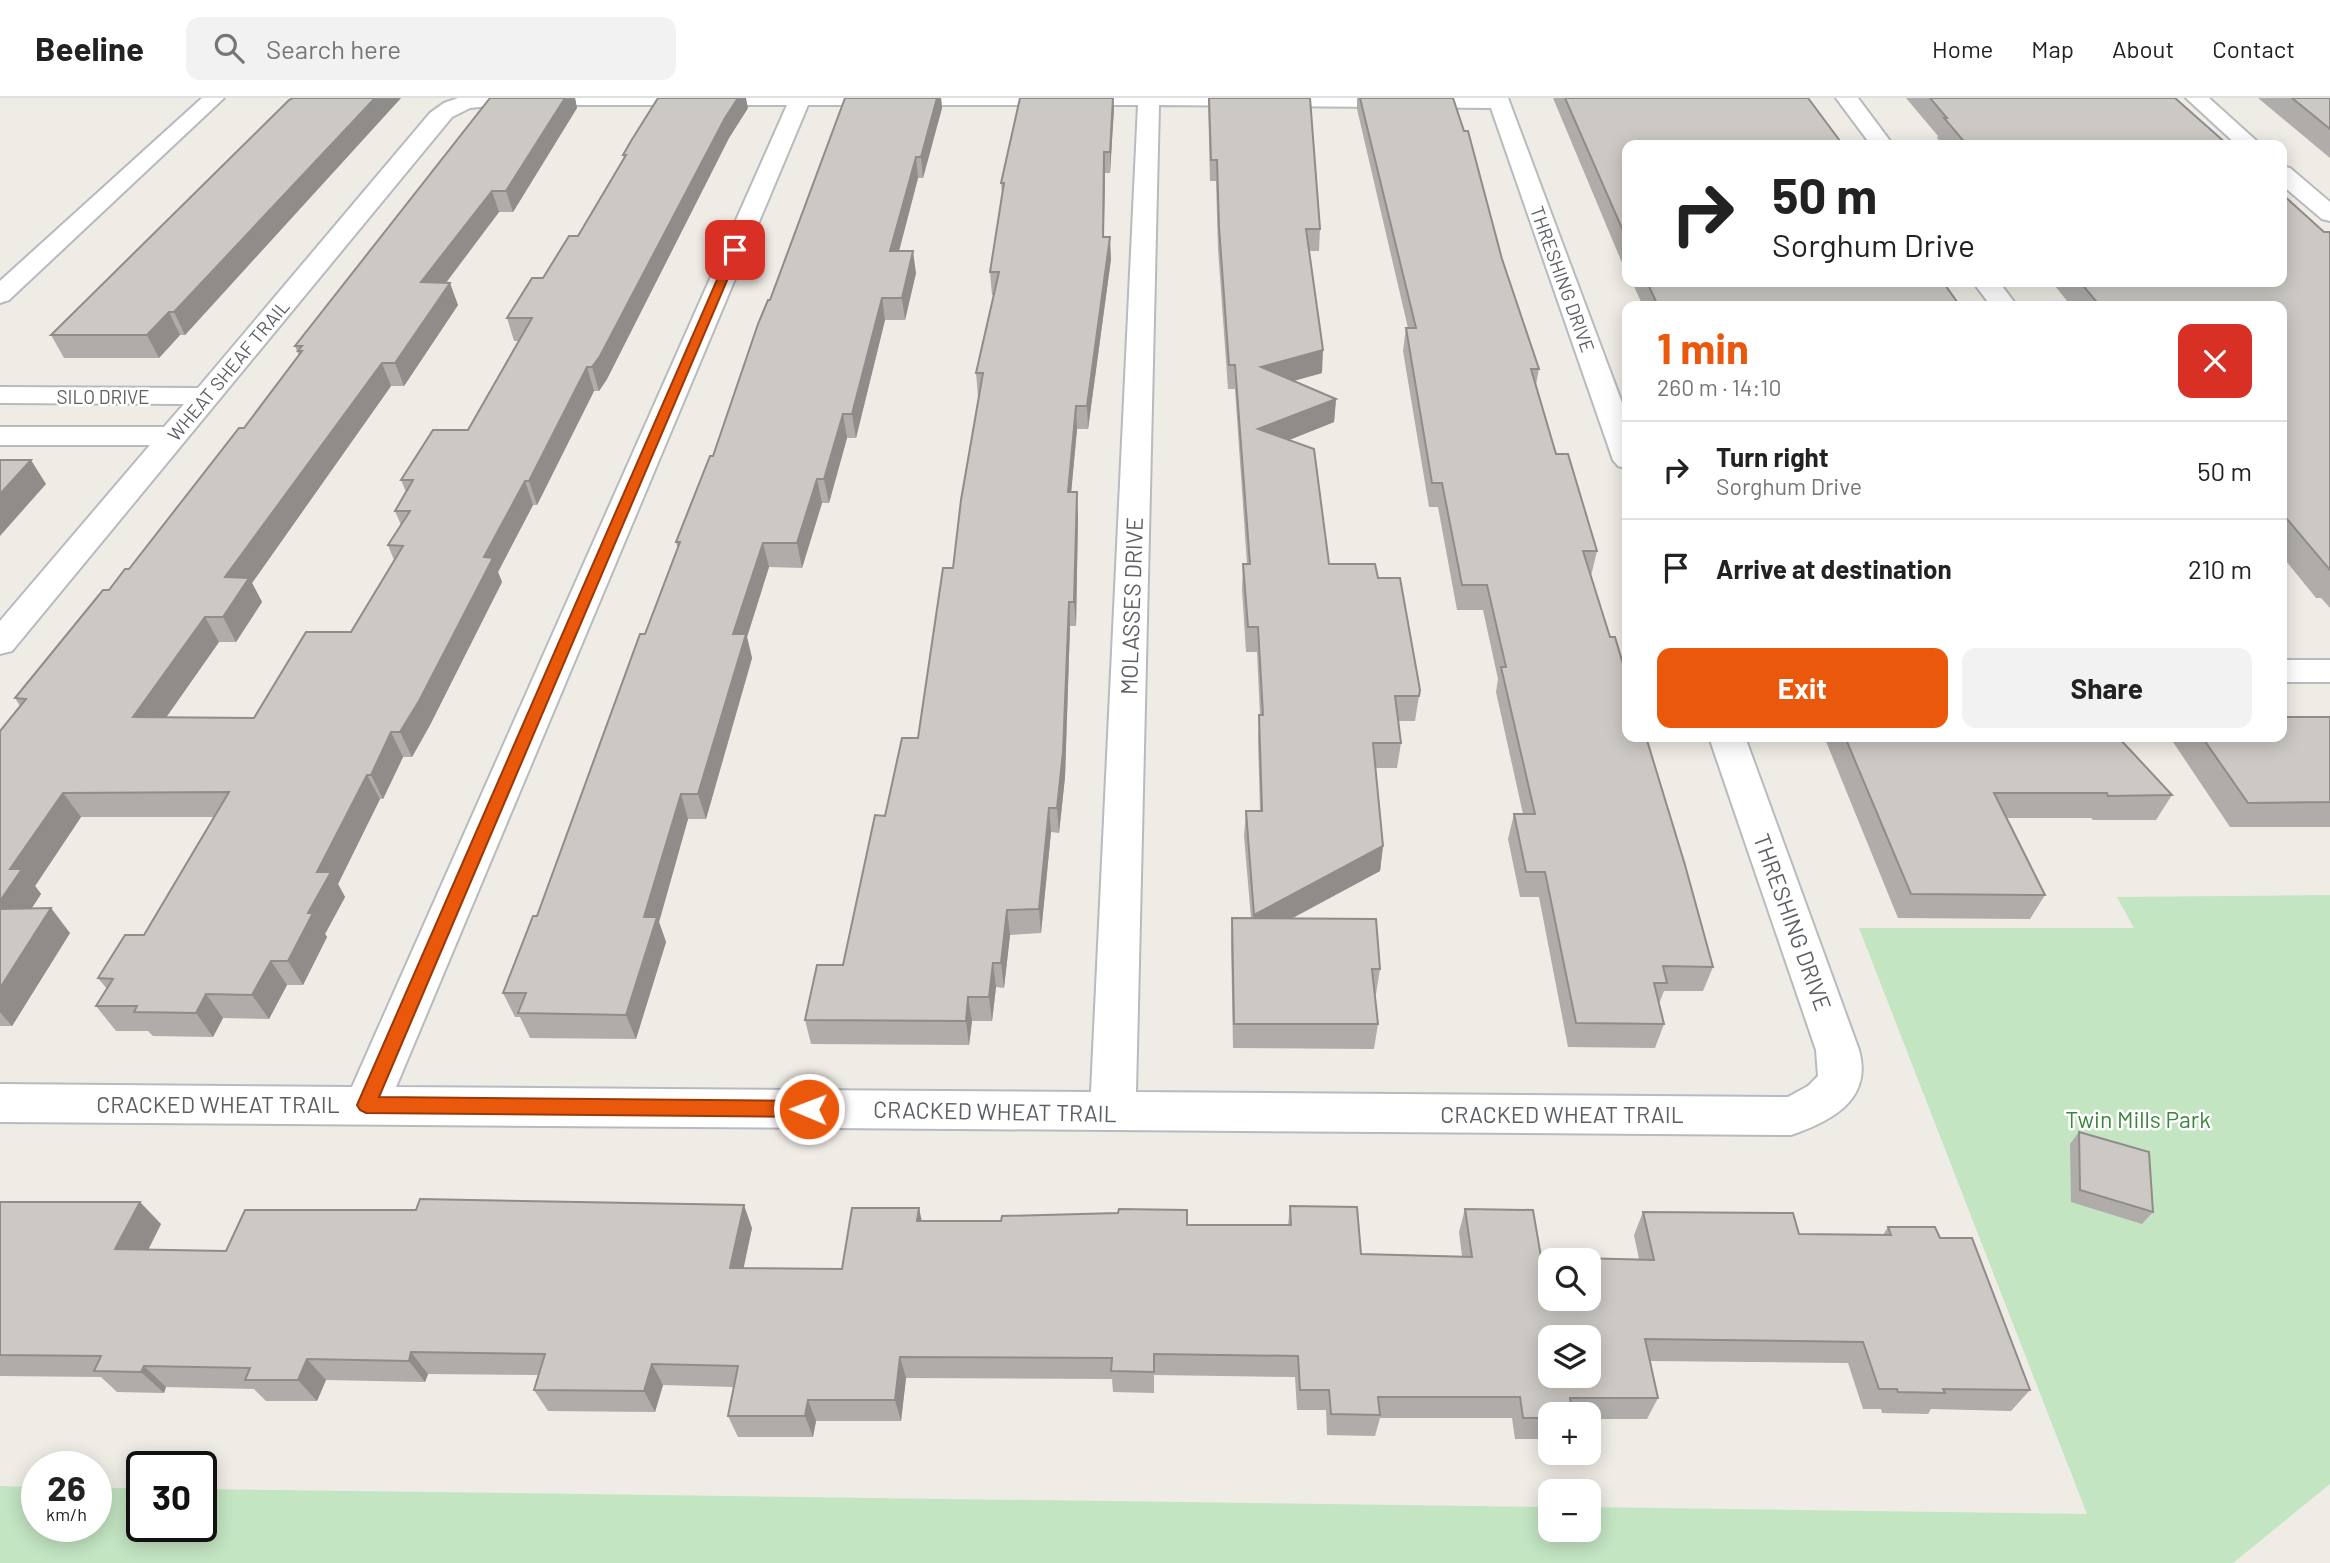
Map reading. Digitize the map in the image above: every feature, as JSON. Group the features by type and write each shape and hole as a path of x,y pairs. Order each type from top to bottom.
{"street":[{"path":"0,295 214,98"},
{"path":"1847,98 1878,140"},
{"path":"2196,98 2244,140"},
{"name":"WHEAT SHEAF TRAIL","path":"0,643 448,109 460,103 498,99 800,99"},
{"path":"366,1105 800,99 1499,100"},
{"name":"MOLASSES DRIVE","path":"1113,1112 1149,99"},
{"name":"THRESHING DRIVE","path":"1499,100 1622,443"},
{"path":"2287,177 2330,214"},
{"name":"SILO DRIVE","path":"0,395 206,396"},
{"name":"SILO DRIVE","path":"0,436 172,436"},
{"path":"2287,671 2330,671"},
{"name":"THRESHING DRIVE","path":"1729,742 1832,1031 1842,1070 1834,1087 1820,1104"},
{"name":"CRACKED WHEAT TRAIL","path":"0,1103 1791,1116 1820,1104"}],"green space":[{"name":"Twin Mills Park","path":"2330,895 2330,1484 2233,1563 0,1563 0,1486 21,1487 21,1542 112,1542 112,1488 126,1488 126,1542 217,1542 217,1489 1538,1507 1538,1542 1601,1542 1601,1507 2087,1514 1859,928 2134,928 2117,897"}],"building":[{"path":"375,98 174,312 169,312 147,335 51,335 289,100"},
{"path":"490,98 565,98 506,191 492,191 421,282 450,283 395,363 382,363 225,577 249,578 223,617 205,617 133,717 254,718 306,632 351,632 403,546 388,545 410,511 395,511 413,480 401,480 433,430 468,430 532,318 507,318 532,278 543,278 569,236 578,236 658,98 738,98 600,356 592,367 587,367 529,481 525,481 484,557 493,558 419,701 400,732 391,732 371,775 367,775 317,872 331,872 308,913 313,913 288,961 271,961 252,995 206,994 196,1013 134,1012 137,1006 96,1006 113,979 98,978 125,935 144,935 229,792 63,793 10,869 22,869 0,901 0,731 26,699 15,698 103,590 109,590 125,569 129,569 239,428 244,428 302,351 298,351 302,346 295,346"},
{"path":"845,98 937,98 921,157 916,157 890,251 913,251 902,298 882,298 852,414 843,414 824,479 817,479 797,543 763,543 733,634 746,634 698,794 681,794 644,917 657,917 626,1015 518,1013 526,993 503,993 533,916 537,916 640,634 645,634 680,542 676,542 710,456 713,456 758,324 770,300"},
{"path":"1020,98 1113,98 1110,152 1104,152 1103,237 1110,237 1087,406 1076,406 1068,492 1077,492 1074,602 1069,602 1063,752 1057,808 1049,808 1039,909 1007,910 1001,963 993,963 989,997 968,997 966,1021 805,1020 817,965 843,965 875,815 885,816 902,738 918,738 943,568 953,568 961,500 983,373 976,373 999,272 990,272 1004,183 1001,183"},
{"path":"1209,98 1310,98 1320,229 1306,229 1323,350 1261,367 1336,399 1258,429 1314,449 1329,564 1375,564 1378,578 1400,578 1420,690 1419,696 1395,696 1401,743 1373,743 1383,846 1254,915 1246,811 1262,811 1259,715 1263,715 1258,627 1248,627 1243,564 1250,564 1235,365 1229,365 1217,160 1211,160"},
{"path":"1360,98 1453,98 1464,131 1468,131 1502,259 1539,369 1531,369 1556,454 1568,454 1597,551 1583,551 1610,637 1615,637 1622,661 1622,742 1648,742 1713,967 1663,966 1667,983 1654,983 1664,1024 1576,1023 1545,872 1526,872 1514,814 1535,814 1501,667 1506,667 1487,585 1462,585 1442,483 1432,483 1406,328 1416,328"},
{"path":"1565,98 1808,98 1839,140 1622,140 1622,228"},
{"path":"1930,98 2175,98 2222,140 1963,140 1944,118 1947,118"},
{"path":"2292,98 2330,98 2330,129"},
{"path":"2287,199 2324,232 2330,232 2330,570 2287,519 2287,301 2096,301 2084,287 2287,287"},
{"path":"1649,287 1947,287 1956,301 1656,301"},
{"path":"0,460 31,460 0,494"},
{"path":"2287,717 2330,717 2330,802 2248,803 2205,742 2287,742"},
{"path":"1847,742 2123,742 2172,795 1994,793 2045,895 1911,894"},
{"path":"51,908 0,988 0,909"},
{"path":"1232,918 1376,919 1380,969 1372,969 1378,1024 1234,1024"},
{"path":"2079,1132 2149,1152 2153,1212 2080,1190"},
{"path":"420,1199 744,1205 730,1268 842,1269 852,1208 919,1208 917,1221 1001,1221 1002,1216 1118,1213 1119,1209 1187,1210 1187,1225 1291,1225 1290,1206 1357,1207 1361,1254 1472,1257 1465,1209 1533,1210 1539,1248 1538,1311 1601,1311 1601,1259 1654,1260 1643,1212 1793,1213 1799,1234 1891,1235 1888,1227 1935,1227 1940,1238 1972,1238 2030,1390 1943,1389 1945,1393 1879,1389 1863,1342 1645,1339 1658,1398 1570,1398 1571,1402 1538,1402 1538,1418 1523,1418 1520,1397 1378,1397 1380,1415 1331,1414 1329,1390 1300,1390 1298,1356 1154,1354 1154,1372 1111,1371 1112,1358 900,1357 895,1400 808,1400 805,1416 728,1416 738,1366 652,1364 644,1391 534,1390 545,1354 411,1352 409,1361 307,1359 298,1380 245,1380 250,1368 144,1366 141,1372 94,1371 101,1356 0,1355 0,1202 140,1202 115,1249 226,1251 245,1210 416,1210"}],"route":[{"path":"735,250 366,1105 809,1109"}]}
